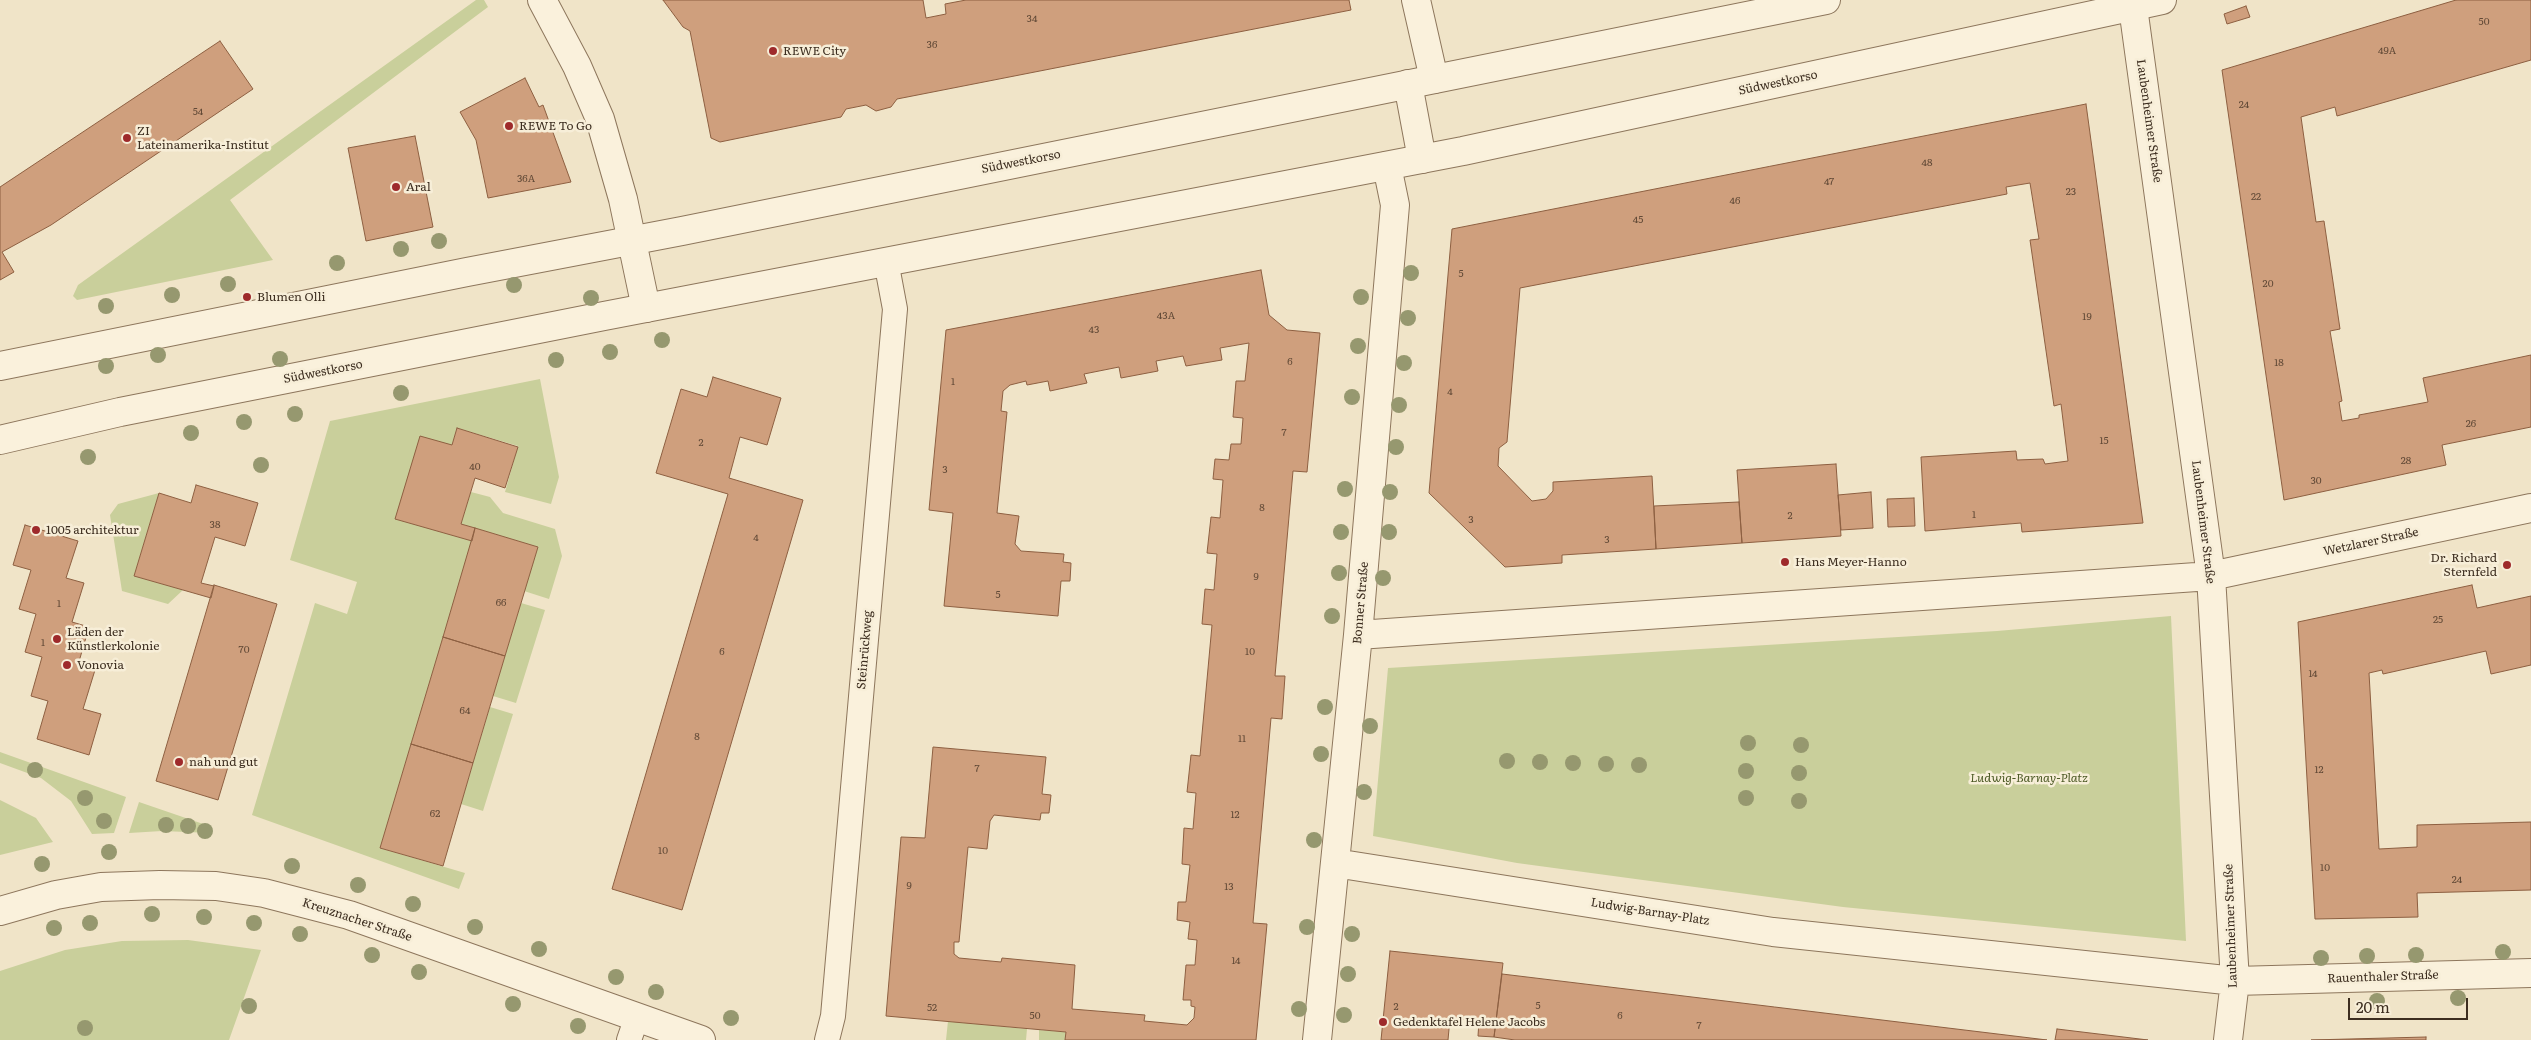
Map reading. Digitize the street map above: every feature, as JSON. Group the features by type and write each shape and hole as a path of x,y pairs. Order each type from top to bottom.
{"street":[{"path":"542,0 577,66 600,119 613,156 633,240 646,308"},
{"path":"1416,0 1421,81 1422,159"},
{"name":"Südwestkorso","path":"0,366 1826,0"},
{"name":"Südwestkorso","path":"0,440 120,412 646,308 1422,159 2133,4 2162,0"},
{"name":"Laubenheimer Straße","path":"2133,4 2211,576 2236,981 2228,1040"},
{"name":"Bonner Straße","path":"1317,1040 1358,635 1395,205 1387,166"},
{"name":"Wetzlarer Straße","path":"2211,576 2531,508"},
{"path":"1358,635 2211,576"},
{"name":"Ludwig-Barnay-Platz","path":"1335,863 1774,932 2236,981"},
{"name":"Kreuznacher Straße","path":"0,911 56,896 101,887 216,886 264,893 349,915 633,1029 701,1040"},
{"name":"Rauenthaler Straße","path":"2236,981 2531,973"}],"lane":[{"name":"Steinrückweg","path":"827,1040 833,1016 895,309 886,261"}],"green space":[{"path":"476,0 484,0 488,7 230,200 273,260 77,300 73,296 78,285"},
{"path":"540,379 559,477 551,504 505,492 518,446 457,428 452,445 396,519 472,541 380,848 465,873 459,889 252,815 315,603 347,614 357,582 290,560 330,421"},
{"path":"471,492 490,497 503,513 555,529 562,556 549,599 524,591 538,547 461,524"},
{"path":"159,493 134,576 183,590 168,604 122,591 110,515 118,504"},
{"path":"521,603 545,610 516,703 493,696"},
{"name":"Ludwig-Barnay-Platz","path":"2171,616 2186,941 1843,907 1517,863 1373,836 1388,668 1997,631"},
{"path":"490,707 513,714 483,811 461,804"},
{"path":"0,752 126,797 114,833 92,834 71,801 41,778 0,763"},
{"path":"0,800 36,818 53,842 0,855"},
{"path":"139,802 212,827 211,833 162,831 129,833"},
{"path":"188,940 261,950 229,1040 0,1040 0,971 65,950 122,941"},
{"path":"948,1021 1027,1029 1026,1040 946,1040"},
{"path":"1039,1030 1066,1032 1065,1040 1039,1040"}],"building":[{"path":"663,0 923,0 926,18 946,14 945,4 966,0 1349,0 1351,10 897,99 891,107 876,111 866,105 846,109 841,117 720,142 711,138 690,31 683,27"},
{"path":"2456,0 2531,0 2531,60 2337,116 2335,107 2301,117 2316,222 2324,221 2340,329 2330,331 2342,401 2339,402 2342,421 2359,418 2359,415 2428,402 2423,378 2531,355 2531,427 2442,445 2446,465 2284,500 2222,70"},
{"path":"2246,6 2250,17 2227,24 2224,14"},
{"name":"ZI Lateinamerika-Institut","path":"220,41 253,89 51,225 2,252 14,272 0,280 0,187"},
{"name":"REWE To Go","path":"525,78 539,107 543,105 571,182 488,198 476,140 460,112"},
{"path":"2086,104 2143,523 2022,532 2021,523 1925,531 1921,457 2016,451 2017,460 2043,459 2045,464 2068,461 2061,404 2054,406 2030,240 2039,239 2030,183 2006,187 2007,194 1520,288 1507,442 1499,448 1498,466 1532,501 1546,499 1553,491 1553,482 1652,476 1656,549 1562,555 1562,563 1505,567 1429,493 1452,229"},
{"path":"415,136 433,227 366,241 348,148"},
{"path":"1261,270 1269,315 1287,330 1320,333 1307,472 1293,471 1275,676 1285,676 1282,719 1271,718 1253,923 1267,924 1256,1040 1065,1040 1066,1032 886,1016 901,837 925,838 933,747 1046,757 1042,794 1051,795 1049,813 1041,813 1040,820 994,815 990,821 987,849 968,847 959,942 954,942 954,954 959,958 1001,962 1002,958 1075,965 1072,1009 1145,1015 1144,1021 1187,1025 1194,1018 1195,1007 1191,1006 1191,1000 1183,1000 1186,965 1195,965 1197,940 1188,939 1190,922 1177,920 1178,902 1186,902 1190,865 1182,864 1184,828 1193,829 1196,793 1187,792 1191,755 1200,756 1212,625 1202,624 1205,589 1214,590 1217,554 1207,553 1211,517 1220,518 1223,480 1213,479 1215,459 1229,460 1231,444 1241,444 1243,418 1233,417 1236,381 1245,381 1249,343 1220,348 1222,360 1186,366 1183,356 1156,361 1158,371 1121,378 1119,367 1084,374 1087,383 1050,391 1048,381 1027,385 1026,381 1010,385 1003,391 1001,411 1007,412 997,513 1019,516 1015,544 1021,551 1064,554 1063,562 1071,563 1070,581 1061,581 1058,616 944,606 953,513 929,510 946,330"},
{"path":"713,377 781,398 767,445 740,437 729,478 803,500 682,910 612,889 728,494 656,473 681,389 707,397"},
{"path":"457,428 518,447 505,488 475,478 461,524 475,528 472,541 395,519 420,436 452,445"},
{"path":"1836,464 1841,536 1742,543 1737,470"},
{"path":"196,485 258,503 245,546 215,537 201,583 214,586 211,598 134,576 159,493 191,503"},
{"path":"1871,492 1873,528 1841,530 1838,495"},
{"path":"1914,498 1915,526 1888,527 1887,499"},
{"path":"1739,502 1742,543 1656,549 1654,506"},
{"name":"Läden der Künstlerkolonie","path":"25,525 78,541 66,578 84,583 72,622 89,627 78,665 95,670 83,709 101,714 89,755 37,739 48,701 31,696 42,657 25,652 36,614 19,609 31,570 13,565"},
{"path":"475,528 538,547 505,656 443,637"},
{"path":"214,585 277,604 218,800 156,781"},
{"path":"2472,585 2477,608 2531,596 2531,665 2491,674 2486,651 2383,674 2382,670 2369,673 2379,849 2417,847 2417,825 2531,822 2531,890 2417,893 2418,917 2315,919 2298,622"},
{"path":"443,637 505,656 473,763 411,744"},
{"path":"411,744 473,763 443,866 380,848"},
{"path":"1390,951 1503,963 1494,1037 1478,1036 1479,1021 1450,1018 1448,1040 1381,1040"},
{"path":"1502,974 2047,1040 1515,1040 1494,1037"},
{"path":"2057,1029 2148,1040 2055,1040"},
{"path":"2426,1037 2426,1040 2311,1040"}],"place":[{"name":"REWE City","path":"773,51"},
{"name":"REWE To Go","path":"509,126"},
{"name":"ZI Lateinamerika-Institut","path":"127,138"},
{"name":"Aral","path":"396,187"},
{"name":"Blumen Olli","path":"247,297"},
{"name":"1005 architektur","path":"36,530"},
{"name":"Hans Meyer-Hanno","path":"1785,562"},
{"name":"Dr. Richard Sternfeld","path":"2507,565"},
{"name":"Läden der Künstlerkolonie","path":"57,639"},
{"name":"Vonovia","path":"67,665"},
{"name":"nah und gut","path":"179,762"},
{"name":"Gedenktafel Helene Jacobs","path":"1383,1022"}]}
